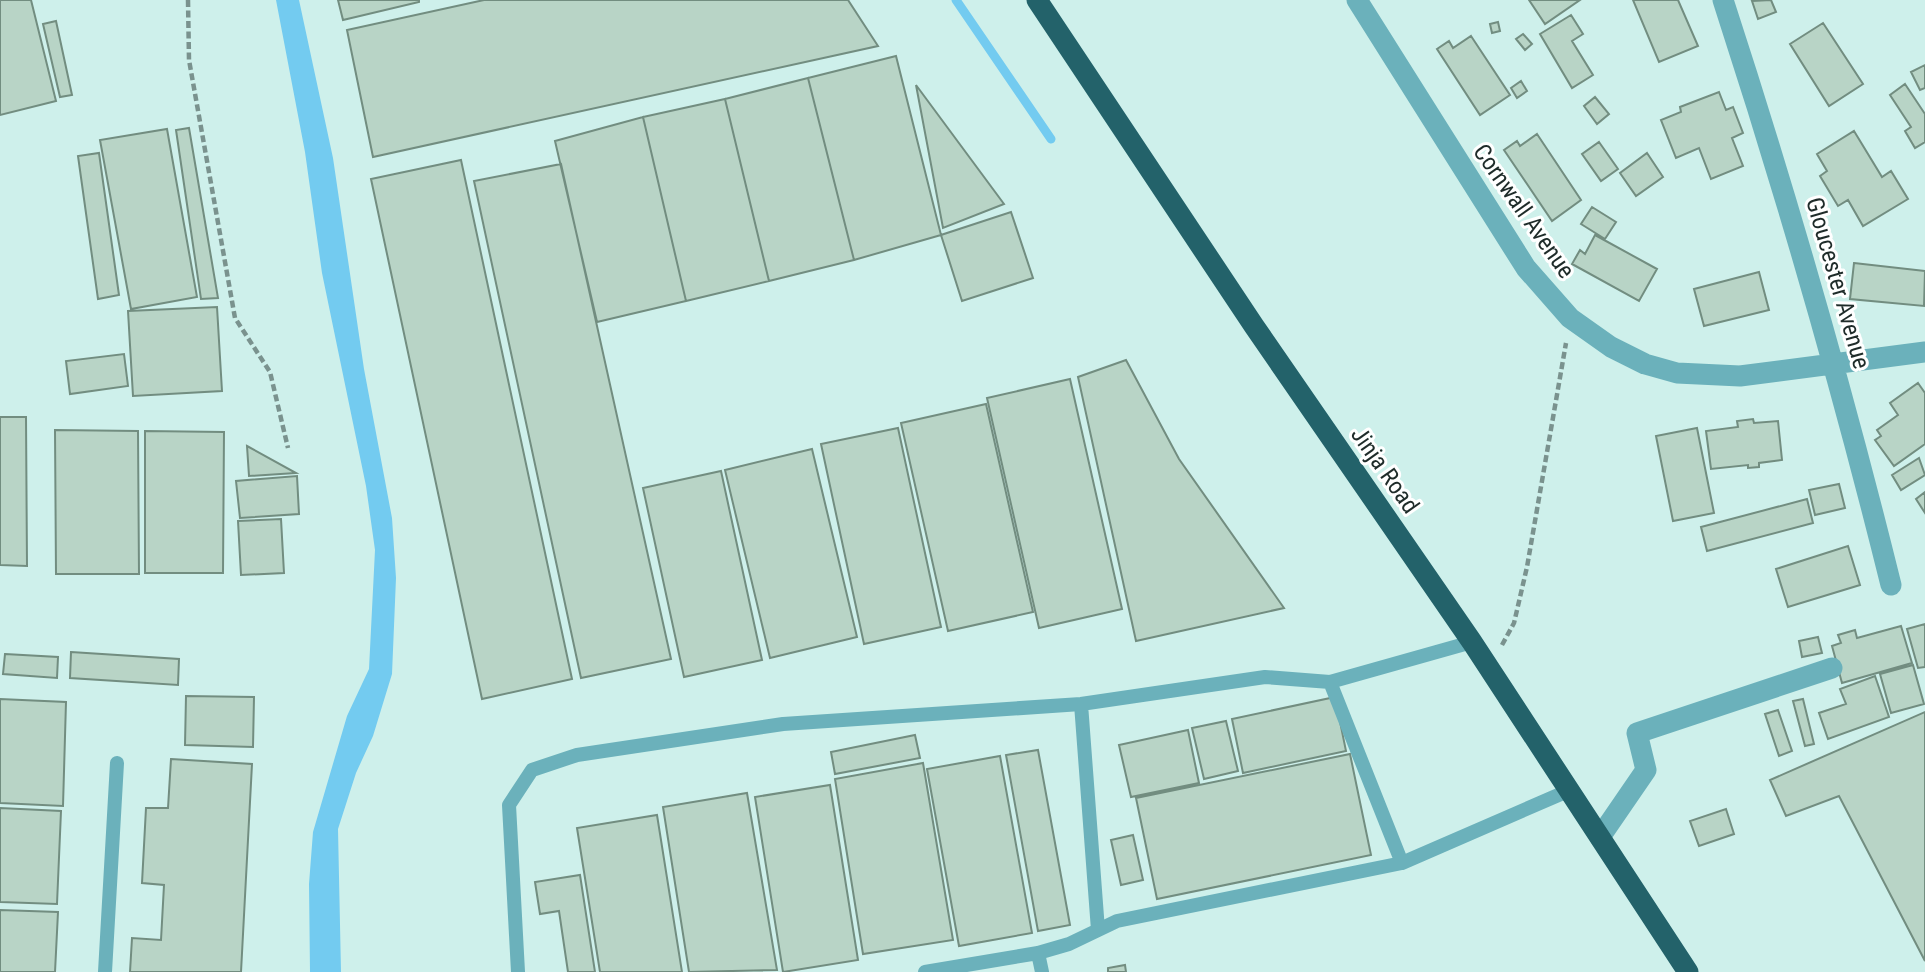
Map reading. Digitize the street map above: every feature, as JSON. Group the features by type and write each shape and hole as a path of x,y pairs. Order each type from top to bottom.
{"highway":[{"name":"Jinja Road","path":"1037,0 1254,326 1472,642 1688,972"}],"street":[{"name":"Cornwall Avenue","path":"1357,0 1519,258 1570,318 1611,347 1645,363 1677,373 1741,376 1925,352"},
{"name":"Gloucester Avenue","path":"1723,0 1835,365 1891,585"},
{"path":"1600,837 1646,770 1637,733 1832,668"}],"lane":[{"path":"518,972 509,805 532,770 577,755 783,724 1081,704 1265,677 1330,682 1472,642"},
{"path":"1330,682 1402,863"},
{"path":"1081,704 1098,930"},
{"path":"105,972 117,762"},
{"path":"925,972 1038,953 1069,944 1117,921 1402,863 1570,790"},
{"path":"1038,953 1042,972"}],"path":[{"path":"188,0 189,60 235,318 270,372 288,448"},
{"path":"1489,671 1514,622 1527,567 1570,318"}],"water":[{"path":"276,0 299,0 333,158 364,369 392,518 396,578 392,674 373,736 356,773 338,829 341,972 310,972 309,884 313,832 347,716 369,669 375,550 366,486 322,273 305,152"}],"building":[{"path":"0,0 31,0 56,101 0,115"},
{"path":"338,0 419,0 419,2 343,20"},
{"path":"484,0 848,0 878,46 373,157 347,30"},
{"path":"1529,0 1580,0 1545,24"},
{"path":"1633,0 1678,0 1698,46 1659,62"},
{"path":"1771,0 1776,12 1758,19 1752,1"},
{"path":"1571,15 1583,34 1572,41 1593,75 1572,88 1540,34"},
{"path":"56,21 72,95 60,97 43,24"},
{"path":"1498,22 1500,31 1492,33 1490,24"},
{"path":"1823,23 1863,84 1829,106 1790,44"},
{"path":"1523,34 1532,44 1525,50 1516,39"},
{"path":"1471,36 1510,95 1480,115 1437,49 1449,41 1453,48"},
{"path":"896,56 941,235 854,260 808,78"},
{"path":"1925,65 1925,88 1920,90 1911,72"},
{"path":"808,78 854,260 769,281 725,99"},
{"path":"1521,81 1527,91 1517,98 1511,88"},
{"path":"1905,84 1925,114 1925,142 1915,148 1905,131 1911,127 1890,95"},
{"path":"916,85 1004,204 943,228"},
{"path":"1719,92 1726,110 1733,107 1743,133 1732,138 1743,166 1711,179 1699,148 1676,158 1661,120 1681,112 1680,107"},
{"path":"1595,97 1609,114 1597,124 1584,106"},
{"path":"725,99 769,281 686,301 643,117"},
{"path":"643,117 686,301 597,322 555,141"},
{"path":"189,128 218,298 201,299 176,130"},
{"path":"167,129 197,297 131,309 100,140"},
{"path":"1854,131 1882,177 1891,171 1908,199 1863,226 1848,200 1838,206 1820,176 1827,171 1817,154"},
{"path":"1537,134 1581,200 1552,221 1504,150 1517,141 1520,146"},
{"path":"1599,142 1618,169 1601,181 1582,154"},
{"path":"99,153 119,295 98,299 78,156"},
{"path":"1647,153 1663,177 1636,196 1620,173"},
{"path":"461,160 572,679 482,699 371,179"},
{"path":"561,164 671,659 581,678 474,181"},
{"path":"1592,207 1616,222 1605,239 1581,224"},
{"path":"1011,212 1033,278 962,301 941,235"},
{"path":"1595,235 1657,269 1639,301 1572,264 1580,250 1585,254"},
{"path":"1854,263 1925,271 1924,306 1850,299"},
{"path":"1759,272 1769,310 1704,326 1694,289"},
{"path":"217,307 222,391 133,396 128,311"},
{"path":"124,354 128,386 70,394 66,361"},
{"path":"1126,360 1179,459 1284,608 1136,641 1078,377"},
{"path":"1070,379 1122,609 1039,628 987,398"},
{"path":"1918,383 1925,393 1925,444 1894,466 1875,440 1881,436 1877,430 1898,415 1890,403"},
{"path":"986,404 1033,612 948,631 901,423"},
{"path":"0,417 26,417 27,566 0,565"},
{"path":"1753,419 1754,423 1778,421 1782,460 1759,463 1759,467 1748,468 1748,465 1711,469 1706,431 1738,427 1737,421"},
{"path":"898,428 941,627 864,644 821,444"},
{"path":"1697,428 1714,513 1673,521 1656,436"},
{"path":"55,430 138,431 139,574 56,574"},
{"path":"145,431 224,432 223,573 145,573"},
{"path":"247,446 296,473 249,476"},
{"path":"812,449 857,637 770,658 725,470"},
{"path":"1919,458 1925,475 1901,490 1892,475"},
{"path":"721,471 762,660 684,677 643,488"},
{"path":"297,476 299,514 240,518 236,481"},
{"path":"1839,484 1845,508 1815,515 1809,490"},
{"path":"1925,492 1925,513 1916,499"},
{"path":"1807,499 1813,523 1707,551 1701,527"},
{"path":"281,519 284,573 241,575 238,521"},
{"path":"1848,546 1860,585 1788,607 1776,569"},
{"path":"1925,624 1925,667 1918,668 1907,629"},
{"path":"1901,626 1912,663 1842,683 1832,646 1841,643 1838,635 1855,630 1857,638"},
{"path":"1818,637 1822,653 1802,657 1799,641"},
{"path":"71,652 179,659 178,685 70,678"},
{"path":"5,654 58,657 57,678 3,674"},
{"path":"1913,665 1924,704 1891,713 1880,674"},
{"path":"1875,676 1889,717 1828,739 1819,713 1846,704 1840,689"},
{"path":"186,696 254,697 253,747 185,745"},
{"path":"1335,697 1346,751 1243,773 1232,719"},
{"path":"0,699 66,702 63,806 0,803"},
{"path":"1803,699 1814,744 1805,746 1793,701"},
{"path":"1778,710 1792,751 1779,756 1765,714"},
{"path":"1925,712 1925,961 1839,796 1786,816 1770,780"},
{"path":"1226,721 1238,771 1204,779 1192,728"},
{"path":"1188,730 1199,783 1131,797 1119,745"},
{"path":"915,735 920,758 835,774 831,752"},
{"path":"1038,750 1070,925 1038,931 1006,755"},
{"path":"1350,754 1371,855 1157,899 1136,798"},
{"path":"1000,756 1032,933 959,946 927,769"},
{"path":"171,759 252,764 241,972 130,972 132,938 161,940 164,885 142,883 146,808 168,808"},
{"path":"923,763 953,940 863,954 835,779"},
{"path":"830,785 858,960 783,972 755,797"},
{"path":"747,793 777,970 689,972 663,807"},
{"path":"0,808 61,811 57,904 0,902"},
{"path":"1726,809 1734,834 1699,846 1690,821"},
{"path":"657,815 682,972 600,972 577,828"},
{"path":"1133,835 1143,880 1121,885 1111,840"},
{"path":"580,875 595,972 568,972 559,911 540,914 535,882"},
{"path":"0,910 58,912 55,972 0,972"},
{"path":"1125,965 1126,972 1108,972 1108,968"}],"waterway":[{"path":"956,0 1051,139"}]}
